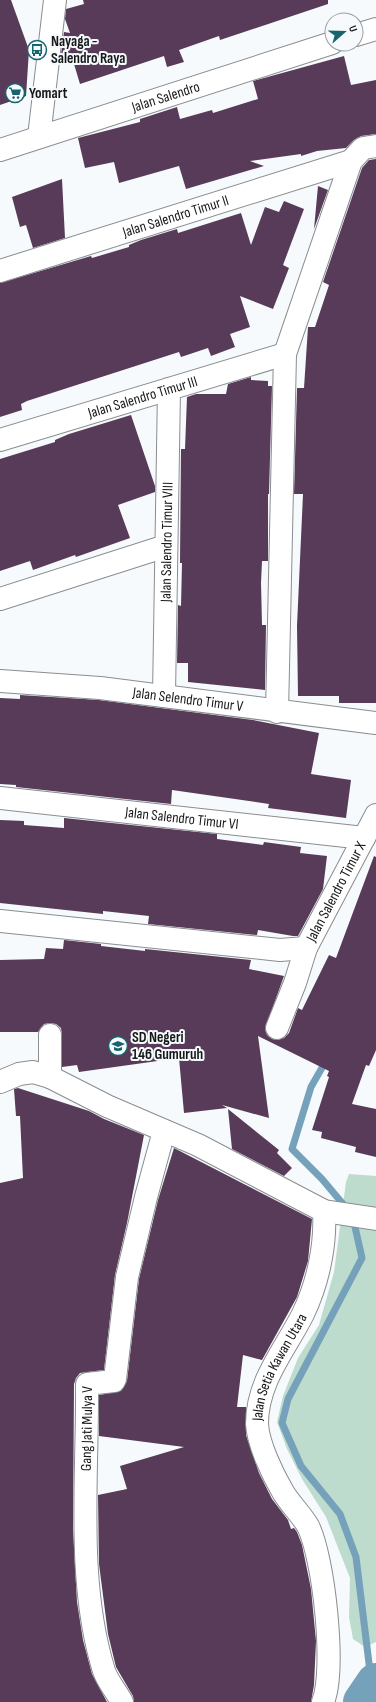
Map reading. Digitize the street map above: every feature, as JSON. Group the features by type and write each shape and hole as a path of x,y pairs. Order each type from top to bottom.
{"street":[{"path":"39,137 55,0"},
{"path":"364,33 376,29"},
{"name":"Jalan Salendro","path":"0,150 324,46"},
{"path":"277,712 284,354 351,161 363,148 376,146"},
{"name":"Jalan Salendro Timur II","path":"0,271 351,161"},
{"name":"Jalan Salendro Timur III","path":"0,440 284,354"},
{"name":"Jalan Salendro Timur VIII","path":"164,696 169,389"},
{"path":"0,600 166,546"},
{"name":"Jalan Selendro Timur V","path":"0,681 100,688 277,712 376,723"},
{"name":"Jalan Salendro Timur VI","path":"0,798 364,838"},
{"name":"Jalan Salendro Timur X","path":"277,1028 295,983 306,948 376,815"},
{"path":"0,921 280,950 306,948"},
{"path":"50,1036 50,1077"},
{"path":"0,1082 19,1074 34,1072 50,1077 107,1106 198,1145 330,1212 376,1219"},
{"name":"Gang Jati Mulya V","path":"122,1702 110,1685 104,1671 94,1627 86,1562 87,1384 114,1381 115,1379 127,1277 146,1197 164,1131"},
{"name":"Jalan Setia Kawan Utara","path":"323,1702 329,1670 323,1582 317,1549 307,1526 283,1491 261,1444 257,1425 260,1395 270,1371 302,1314 315,1286 325,1226 330,1212"}],"green space":[{"path":"349,1174 376,1176 376,1642 365,1647 353,1639 349,1617 350,1578 326,1517 302,1479 287,1449 277,1422 283,1396 298,1358 319,1325 334,1272 346,1182"}],"building":[{"path":"0,0 11,0 29,50 26,96 0,105"},
{"path":"83,0 328,0 328,4 220,40 219,36 179,50 184,62 167,67 164,56 80,84 74,64 60,62 64,32 70,33 65,19 66,9 84,4"},
{"path":"344,56 351,85 376,80 376,134 361,136 354,140 346,148 317,151 301,156 301,154 250,161 264,166 186,189 179,166 119,183 114,162 85,168 78,138 140,122 140,119 177,107 180,119 212,110 213,113 258,99 253,81"},
{"path":"376,159 376,703 339,703 339,696 298,696 297,626 303,494 294,494 297,388 304,388 308,327 315,327 329,285 323,282 362,168 369,160"},
{"path":"62,179 65,238 33,248 26,225 20,227 12,197"},
{"path":"318,186 328,190 314,229"},
{"path":"284,201 304,209 283,265 289,268 273,309 240,296 250,327 230,334 235,347 211,356 208,348 181,357 179,352 27,401 21,404 22,410 0,417 0,283 91,256 92,258 129,247 129,245 141,240 177,229 178,233 241,213 251,245 265,207 279,212"},
{"path":"251,377 251,380 268,381 268,386 272,386 268,494 268,561 262,561 261,583 262,625 266,625 265,690 188,682 188,663 177,663 178,605 181,606 182,563 180,563 181,449 185,449 187,397 196,394 226,394 228,384"},
{"path":"131,415 155,486 155,492 118,505 130,538 33,570 30,561 0,571 0,459 55,442 55,440 69,434"},
{"path":"20,695 99,700 253,720 319,733 311,774 351,780 346,818 268,808 269,804 172,790 171,804 0,784 0,698 20,699"},
{"path":"64,818 217,834 217,839 263,845 264,842 301,847 300,853 327,856 323,889 298,936 258,930 257,935 148,924 149,916 103,911 103,914 0,903 0,820 24,821 24,825 64,828"},
{"path":"374,856 376,857 376,1050 369,1066 366,1065 352,1104 376,1109 376,1157 355,1152 356,1147 321,1138 322,1132 312,1130 329,1077 327,1076 329,1071 258,1036 269,1118 222,1105 227,1108 184,1113 179,1058 79,1072 77,1065 62,1067 62,1035 61,1028 56,1024 44,1024 38,1032 0,1032 0,960 44,959 46,948 63,949 64,940 145,951 145,949 251,960 249,969 284,976 265,1029 267,1035 272,1039 278,1040 284,1038 289,1033 298,1008 302,1010 329,955 336,958"},
{"path":"18,1088 89,1111 104,1119 144,1135 127,1223 115,1275 104,1370 80,1373 74,1384 73,1529 77,1602 83,1640 92,1674 107,1702 0,1702 0,1183 23,1178 20,1116 16,1116 14,1089"},
{"path":"228,1109 279,1150 277,1153 292,1168 284,1176 232,1149"},
{"path":"174,1148 312,1219 308,1261 297,1297 262,1360 243,1355 237,1407 246,1407 246,1435 259,1473 272,1499 288,1520 291,1529 294,1528 297,1532 302,1545 311,1589 316,1641 314,1685 311,1702 134,1702 133,1696 116,1667 108,1634 99,1564 98,1495 127,1489 120,1466 184,1447 99,1436 99,1395 121,1391 127,1381 139,1279 158,1200"}],"waterway":[{"path":"327,1059 311,1087 292,1149 322,1179 348,1210"},
{"path":"353,1218 362,1258 288,1399 282,1423 301,1466 340,1514 356,1557 372,1688"},
{"path":"363,1702 376,1683"}],"place":[{"name":"Nayaga - Salendro Raya","path":"37,50"},
{"name":"Yomart","path":"15,93"},
{"name":"SD Negeri 146 Gumuruh","path":"118,1046"}]}
